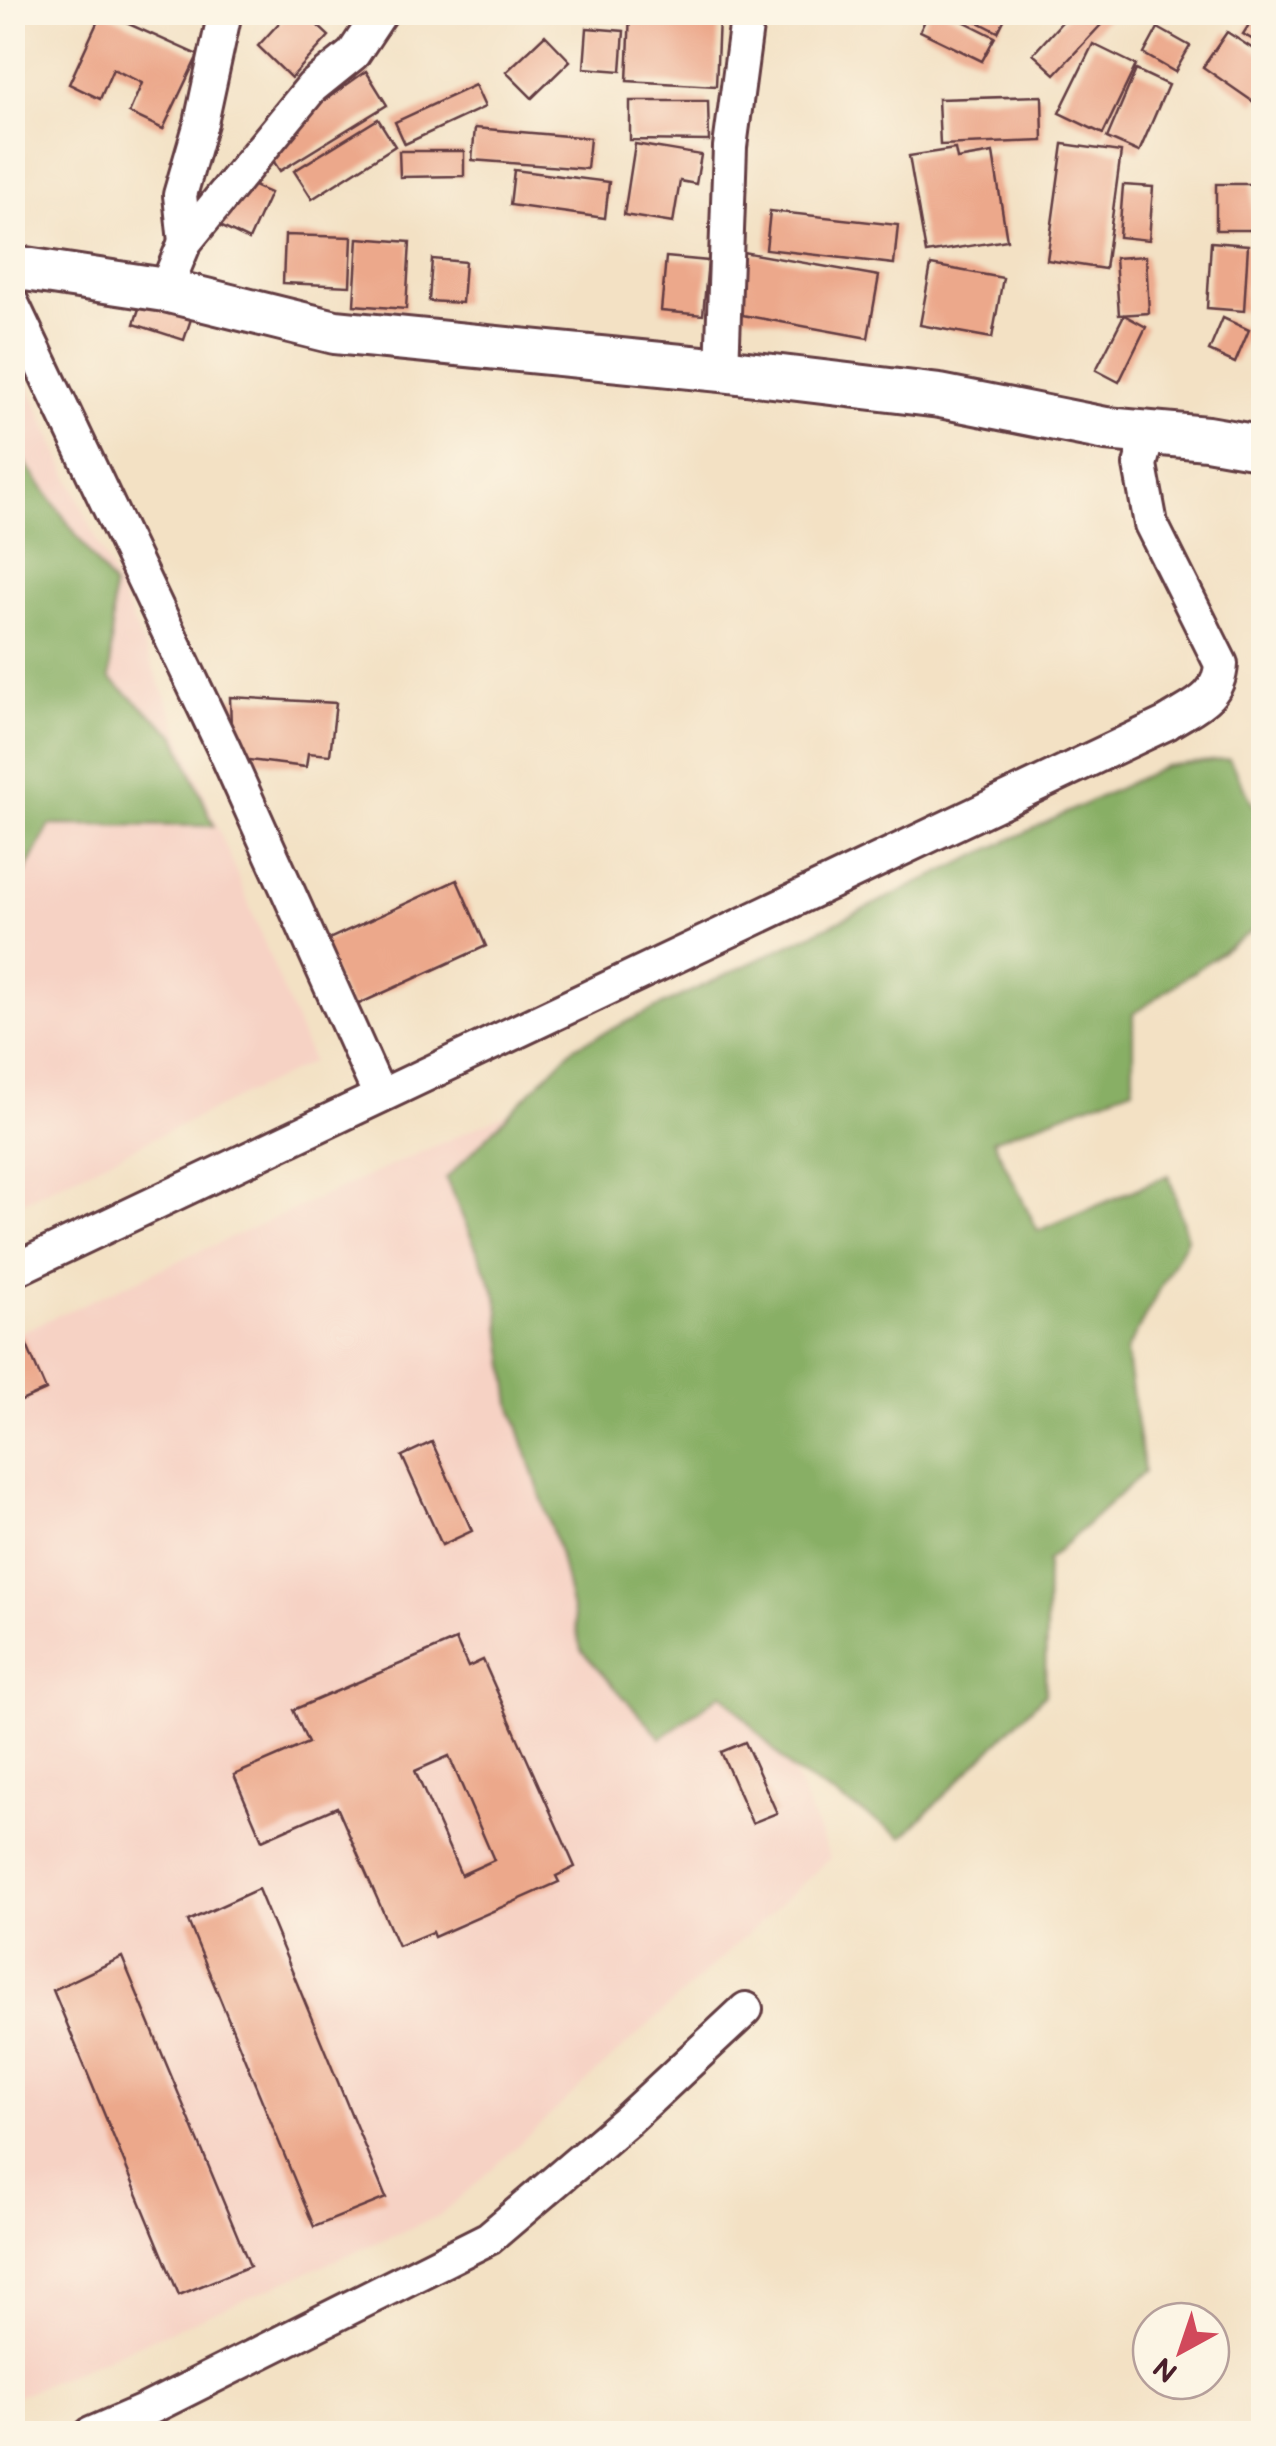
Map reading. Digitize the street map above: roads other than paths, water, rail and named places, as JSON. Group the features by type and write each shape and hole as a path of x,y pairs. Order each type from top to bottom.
{"street":[{"path":"185,242 180,195 226,12"},
{"path":"165,290 185,242 312,88 352,54 382,12"},
{"path":"722,370 730,147 748,12"},
{"path":"12,267 165,290 335,332 940,396 1106,429 1264,448"},
{"path":"12,303 224,749 380,1096"},
{"path":"12,1271 1167,723 1210,696 1220,681 1221,664 1151,524 1140,465 1149,432"},
{"path":"91,2434 149,2422 489,2238 626,2121 746,2009"}]}
